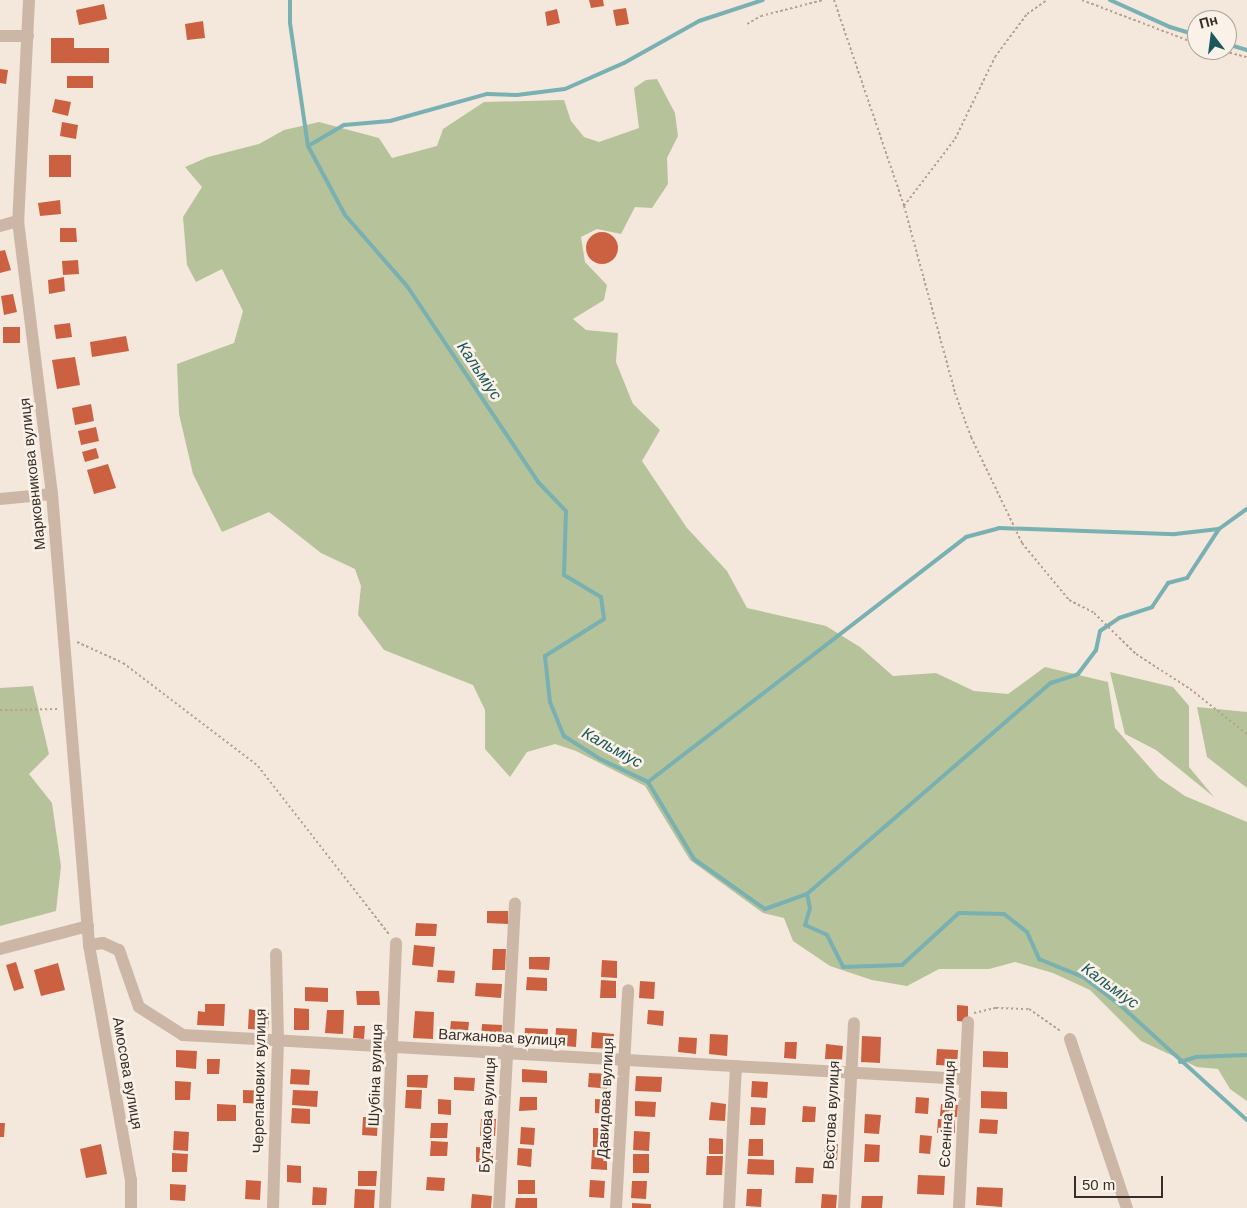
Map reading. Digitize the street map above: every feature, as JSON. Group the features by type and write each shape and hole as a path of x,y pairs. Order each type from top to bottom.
{"street":[{"name":"Марковникова вулиця","path":"29,0 18,221 52,494 89,945"},
{"path":"0,36 28,36"},
{"path":"0,226 18,221"},
{"path":"0,499 52,494"},
{"name":"Бутакова вулиця","path":"499,1208 515,903"},
{"path":"0,948 88,926"},
{"name":"Вагжанова вулиця","path":"89,945 103,943 119,950 139,1007 176,1033 278,1041 964,1078"},
{"name":"Шубіна вулиця","path":"385,1208 396,944"},
{"name":"Амосова вулиця","path":"89,945 131,1180 131,1208"},
{"name":"Черепанових вулиця","path":"273,1208 278,1041 276,954"},
{"name":"Давидова вулиця","path":"616,1208 622,1060 628,990"},
{"name":"Єсеніна вулиця","path":"958,1208 968,1022"},
{"name":"Вєстова вулиця","path":"844,1208 848,1072 854,1023"},
{"path":"1070,1039 1127,1208"},
{"path":"729,1208 736,1066"}],"path":[{"path":"747,24 761,16 823,0"},
{"path":"834,0 904,206 955,393 1022,543 1069,600 1094,613 1136,654 1190,689 1247,734"},
{"path":"904,206 955,139 995,57 1027,14 1047,0"},
{"path":"1082,0 1187,40"},
{"path":"64,636 123,664 258,766 396,944"},
{"path":"0,710 12,707 70,710"},
{"path":"968,1022 977,1010 1029,1009 1070,1039"}],"green space":[{"path":"657,79 675,113 678,136 667,158 668,184 652,208 635,207 621,234 597,229 581,237 585,262 607,285 604,300 573,319 586,330 618,333 616,362 633,404 660,430 642,461 687,528 727,571 747,608 826,626 860,647 893,676 936,673 974,691 1008,694 1045,667 1108,682 1115,728 1159,778 1185,796 1247,822 1247,1101 1230,1089 1218,1069 1197,1067 1141,1041 1090,990 1053,973 1015,962 989,969 939,969 907,986 872,980 830,966 793,941 784,918 763,913 690,860 645,786 576,751 555,744 527,752 510,777 485,749 485,710 473,685 384,650 358,615 361,586 355,569 321,553 269,512 222,532 193,474 179,414 177,364 234,343 243,311 222,269 196,282 187,265 183,217 202,187 185,167 208,157 259,144 284,130 319,122 379,138 392,158 437,146 443,129 484,102 564,100 571,121 584,137 599,142 639,128 634,88 646,80"},
{"path":"1110,672 1173,687 1189,706 1189,767 1214,797 1156,750 1125,734"},
{"path":"33,686 49,754 29,774 52,803 61,866 56,911 0,926 0,688"},
{"path":"1197,707 1247,712 1247,788 1207,757"}],"building":[{"path":"589,0 603,0 604,6 591,8"},
{"path":"104,4 107,19 79,25 76,10"},
{"path":"626,8 629,24 616,26 613,10"},
{"path":"557,9 560,23 547,26 545,12"},
{"path":"203,21 205,38 187,40 185,24"},
{"path":"51,38 74,38 74,48 109,48 109,63 51,63"},
{"path":"0,69 8,70 6,84 0,83"},
{"path":"67,76 93,76 93,88 67,88"},
{"path":"55,99 71,102 68,116 52,112"},
{"path":"62,122 78,125 76,139 60,136"},
{"path":"49,155 71,155 71,177 49,177"},
{"path":"60,200 61,214 40,216 38,203"},
{"path":"60,228 76,228 77,242 60,242"},
{"path":"602,232 613,237 618,248 613,259 602,264 591,259 586,248 591,237"},
{"path":"5,250 11,270 0,273 0,251"},
{"path":"78,260 79,274 63,275 62,261"},
{"path":"64,277 65,291 49,294 48,280"},
{"path":"13,294 17,312 4,315 1,296"},
{"path":"70,323 72,337 56,339 54,325"},
{"path":"3,327 20,327 20,343 3,343"},
{"path":"126,336 129,351 92,357 90,342"},
{"path":"75,357 80,385 57,389 52,360"},
{"path":"91,404 94,421 75,425 72,408"},
{"path":"96,427 99,441 81,445 78,431"},
{"path":"96,448 99,458 85,462 82,452"},
{"path":"108,464 116,488 94,494 87,470"},
{"path":"487,911 508,911 508,924 487,923"},
{"path":"416,923 437,924 436,936 415,936"},
{"path":"414,945 435,947 433,967 412,965"},
{"path":"493,949 506,949 505,970 492,970"},
{"path":"529,957 550,957 549,970 529,969"},
{"path":"602,960 617,961 617,978 601,977"},
{"path":"16,962 24,988 14,991 6,965"},
{"path":"58,963 65,990 41,996 34,970"},
{"path":"438,970 455,971 454,983 437,982"},
{"path":"527,977 547,978 547,991 526,990"},
{"path":"601,980 616,981 616,998 600,998"},
{"path":"640,981 655,982 654,999 639,998"},
{"path":"476,983 502,984 501,998 475,996"},
{"path":"305,987 328,988 328,1002 305,1001"},
{"path":"356,991 379,991 380,1005 357,1005"},
{"path":"205,1004 225,1004 224,1026 197,1025 198,1011 205,1012"},
{"path":"957,1005 968,1006 968,1022 957,1021"},
{"path":"294,1008 309,1009 309,1030 294,1030"},
{"path":"249,1009 269,1013 268,1030 248,1029"},
{"path":"327,1010 344,1010 343,1034 325,1033"},
{"path":"648,1010 664,1011 663,1026 647,1024"},
{"path":"415,1011 434,1012 433,1039 413,1038"},
{"path":"451,1021 469,1022 467,1041 449,1039"},
{"path":"482,1024 502,1025 501,1042 481,1041"},
{"path":"354,1026 365,1026 364,1039 353,1038"},
{"path":"525,1028 548,1029 547,1045 524,1044"},
{"path":"556,1028 577,1029 576,1047 555,1045"},
{"path":"592,1032 614,1034 613,1049 591,1048"},
{"path":"710,1034 728,1035 727,1056 709,1054"},
{"path":"862,1036 881,1037 880,1063 861,1062"},
{"path":"679,1037 697,1038 696,1054 678,1052"},
{"path":"785,1042 797,1042 796,1059 784,1058"},
{"path":"826,1044 843,1046 842,1060 825,1059"},
{"path":"937,1049 958,1050 957,1066 936,1065"},
{"path":"176,1050 197,1051 196,1069 176,1067"},
{"path":"983,1051 1008,1052 1008,1068 983,1067"},
{"path":"207,1059 220,1059 219,1074 207,1074"},
{"path":"291,1069 310,1070 309,1085 290,1084"},
{"path":"522,1069 547,1071 547,1083 522,1082"},
{"path":"589,1073 612,1074 611,1089 588,1087"},
{"path":"407,1075 428,1075 427,1088 407,1087"},
{"path":"636,1076 662,1077 661,1092 635,1091"},
{"path":"454,1077 475,1078 474,1091 454,1090"},
{"path":"175,1081 191,1082 190,1100 175,1100"},
{"path":"752,1081 768,1082 767,1098 751,1097"},
{"path":"243,1090 265,1091 264,1104 243,1103"},
{"path":"293,1090 318,1091 317,1107 292,1105"},
{"path":"406,1090 422,1090 421,1109 405,1108"},
{"path":"981,1091 1007,1092 1007,1109 981,1108"},
{"path":"520,1097 537,1097 537,1110 519,1111"},
{"path":"916,1097 929,1098 928,1114 915,1113"},
{"path":"438,1099 451,1100 451,1115 438,1114"},
{"path":"595,1099 611,1100 611,1114 595,1113"},
{"path":"635,1101 656,1102 655,1117 635,1116"},
{"path":"711,1102 726,1104 725,1121 709,1120"},
{"path":"217,1104 236,1105 236,1121 217,1121"},
{"path":"941,1104 958,1105 957,1117 940,1116"},
{"path":"803,1106 816,1107 815,1122 802,1122"},
{"path":"751,1107 766,1108 765,1125 750,1125"},
{"path":"292,1108 310,1109 310,1124 291,1123"},
{"path":"865,1114 881,1115 879,1134 864,1133"},
{"path":"363,1117 378,1117 377,1136 362,1135"},
{"path":"481,1119 496,1119 495,1136 480,1136"},
{"path":"938,1119 955,1120 955,1133 937,1133"},
{"path":"980,1119 998,1120 997,1134 979,1133"},
{"path":"0,1123 5,1123 4,1137 0,1137"},
{"path":"431,1123 448,1123 447,1138 430,1138"},
{"path":"521,1127 535,1128 534,1145 520,1144"},
{"path":"593,1128 609,1128 609,1148 593,1147"},
{"path":"174,1131 189,1132 188,1151 173,1150"},
{"path":"634,1131 650,1132 649,1151 633,1150"},
{"path":"920,1135 932,1136 930,1154 919,1153"},
{"path":"709,1138 723,1139 723,1154 709,1154"},
{"path":"749,1139 763,1139 763,1156 748,1156"},
{"path":"431,1141 448,1142 447,1156 430,1156"},
{"path":"825,1143 838,1144 837,1160 824,1159"},
{"path":"101,1144 107,1174 86,1178 80,1149"},
{"path":"865,1144 880,1145 879,1162 864,1162"},
{"path":"476,1147 493,1148 493,1163 476,1162"},
{"path":"518,1148 532,1149 531,1167 517,1165"},
{"path":"592,1150 607,1150 607,1170 591,1169"},
{"path":"172,1153 188,1154 187,1172 172,1172"},
{"path":"633,1154 649,1154 649,1173 633,1173"},
{"path":"707,1156 723,1156 722,1175 706,1175"},
{"path":"748,1159 774,1160 774,1175 747,1174"},
{"path":"287,1165 301,1166 301,1183 287,1182"},
{"path":"796,1167 814,1168 813,1183 795,1183"},
{"path":"358,1171 377,1171 376,1186 358,1186"},
{"path":"918,1175 945,1176 944,1195 917,1194"},
{"path":"427,1177 445,1178 444,1191 426,1190"},
{"path":"246,1180 261,1181 260,1200 245,1199"},
{"path":"518,1180 535,1180 535,1194 518,1194"},
{"path":"590,1180 605,1181 604,1198 589,1197"},
{"path":"632,1181 647,1181 646,1199 631,1198"},
{"path":"170,1184 186,1185 185,1201 170,1200"},
{"path":"313,1187 327,1188 326,1205 312,1205"},
{"path":"977,1187 1003,1188 1002,1207 976,1205"},
{"path":"355,1189 375,1190 374,1208 354,1208"},
{"path":"747,1189 762,1189 761,1207 746,1206"},
{"path":"472,1194 492,1196 491,1208 471,1208"},
{"path":"822,1194 837,1195 836,1208 821,1208"},
{"path":"862,1196 883,1196 882,1208 861,1208"},
{"path":"516,1198 537,1198 537,1208 515,1208"},
{"path":"632,1203 651,1204 651,1208 632,1208"}],"waterway":[{"name":"Кальміус","path":"290,0 290,23 308,146 345,215 407,286 538,482 566,511 564,575 601,597 604,619 545,656 550,702 564,736 600,759 648,782 694,859 765,909 807,894 810,908 805,925 827,935 843,967 902,965 959,913 1004,914 1027,932 1039,959 1083,977 1120,1005 1247,1120"},
{"path":"308,146 344,125 390,121 487,94 517,95 565,89 624,63 699,21 763,0"},
{"path":"1110,0 1170,27 1187,32"},
{"path":"1237,47 1247,50"},
{"path":"648,782 966,537 999,528 1175,534 1219,529 1247,509"},
{"path":"807,894 1051,683 1078,674 1096,650 1100,631 1119,618 1152,607 1168,583 1187,578 1219,529"},
{"path":"1180,1062 1196,1057 1247,1055"}]}
